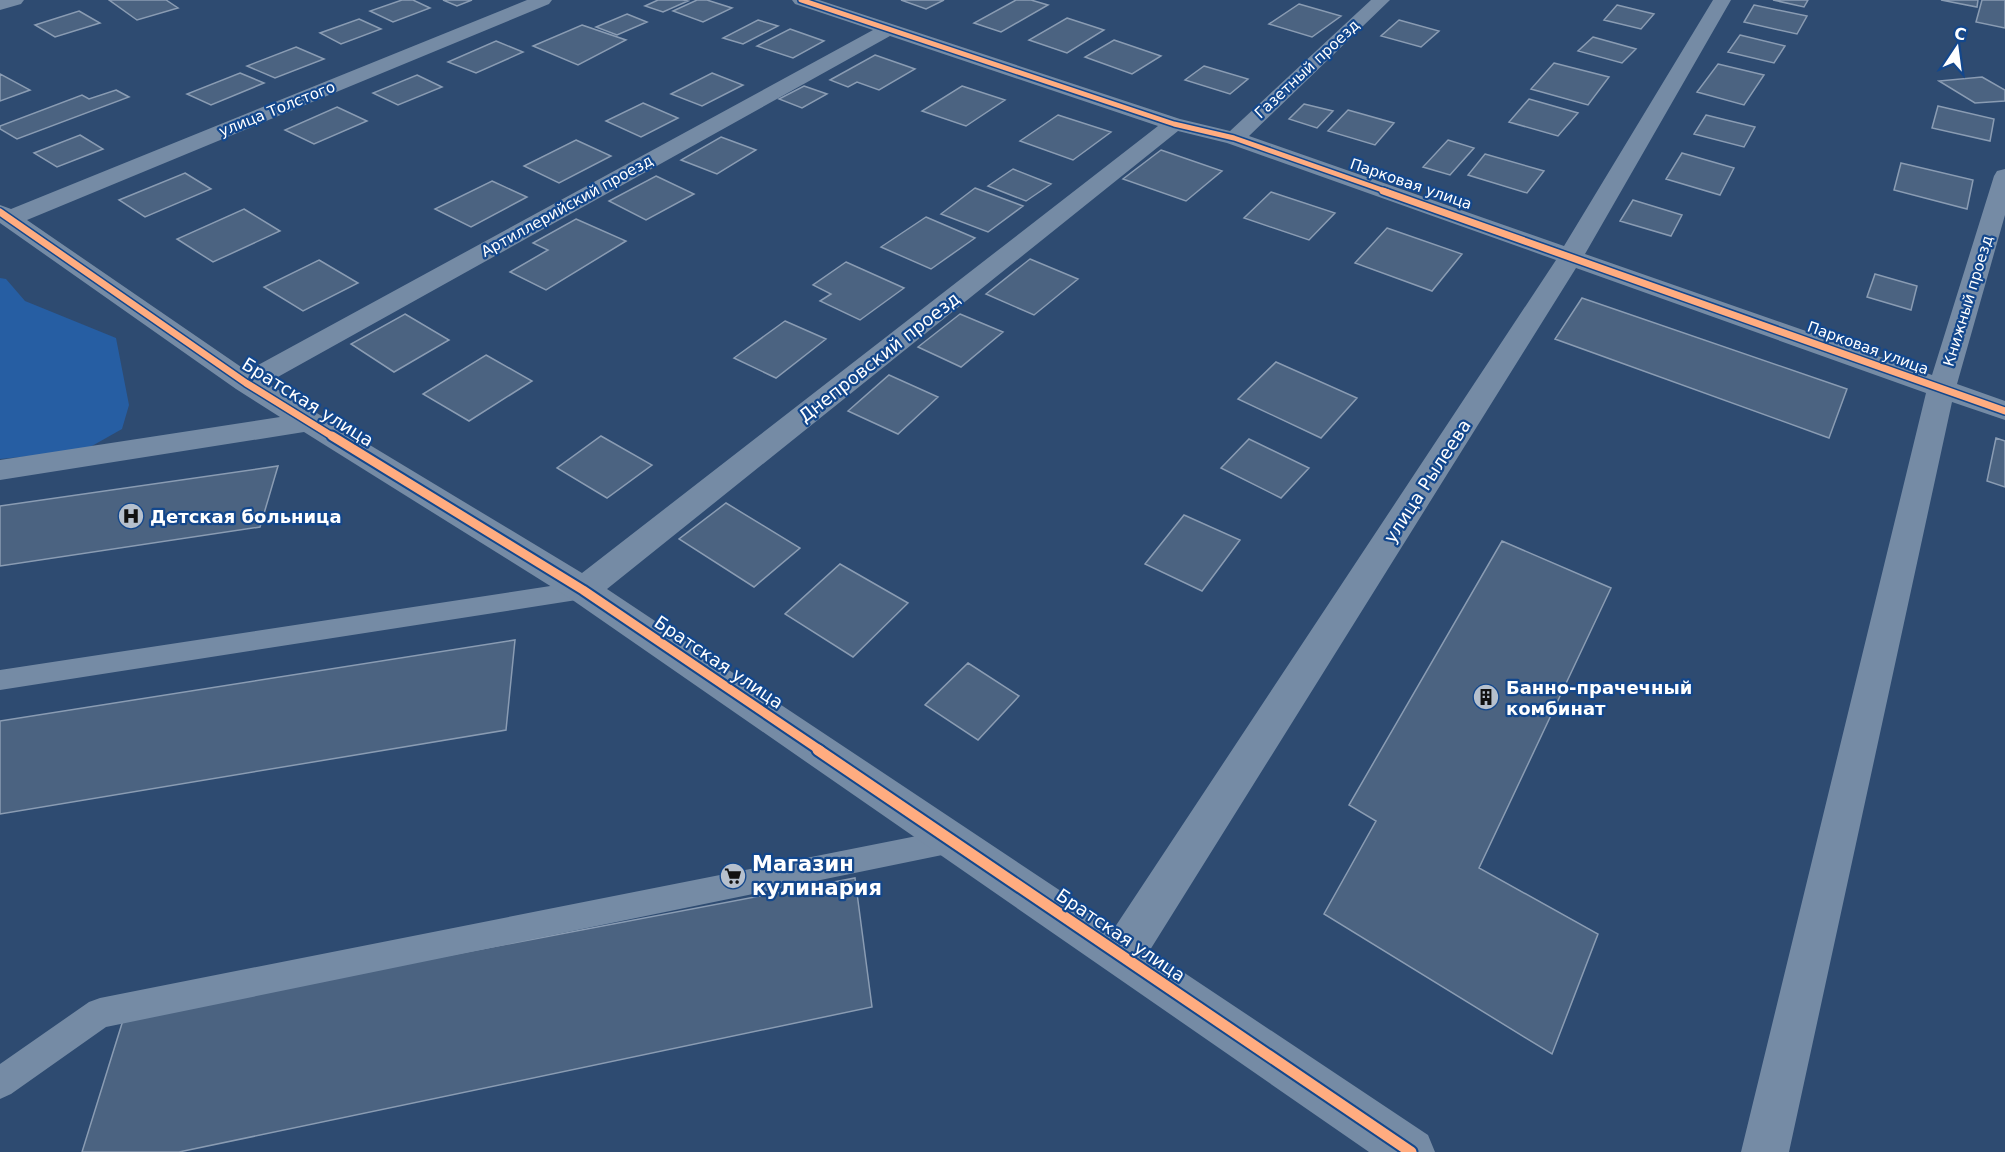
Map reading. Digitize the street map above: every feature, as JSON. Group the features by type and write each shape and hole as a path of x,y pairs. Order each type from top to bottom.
{"street":[{"path":"0,5 15,0"},
{"name":"улица Толстого","path":"5,215 543,0"},
{"name":"Парковая улица","path":"801,0 1174,124 1234,138 2005,411"},
{"path":"845,14 869,0"},
{"name":"Газетный проезд","path":"1234,138 1381,0"},
{"name":"улица Рылеева","path":"1122,955 1572,256 1722,0"},
{"name":"Артиллерийский проезд","path":"246,383 889,29"},
{"name":"Днепровский проезд","path":"583,590 1174,124"},
{"name":"Книжный проезд","path":"1765,1152 1941,390 2005,176"},
{"name":"Братская улица","path":"5,215 246,383 583,590 1122,955 1401,1151"},
{"path":"0,470 307,422"}],"lane":[{"path":"0,680 583,590"},
{"path":"0,1083 100,1013 952,841"}],"shaded area":[{"path":"0,278 6,279 25,301 116,338 129,405 122,429 83,451 0,459"}],"building":[{"path":"109,0 166,0 178,8 137,20"},
{"path":"402,0 413,0 430,8 393,22 370,11"},
{"path":"443,0 472,0 457,6"},
{"path":"658,0 688,1 663,12 645,6"},
{"path":"697,0 707,0 732,8 703,22 673,11"},
{"path":"901,0 944,0 926,9"},
{"path":"1016,0 1031,0 1048,5 1001,32 974,23"},
{"path":"1773,0 1808,0 1804,7"},
{"path":"1941,0 1978,0 1977,7"},
{"path":"1982,0 2005,0 2005,28 1976,22"},
{"path":"1299,4 1341,16 1312,37 1269,24"},
{"path":"1617,5 1654,14 1641,29 1604,20"},
{"path":"1754,5 1807,16 1797,34 1744,22"},
{"path":"79,11 100,23 55,37 35,25"},
{"path":"627,14 647,22 617,35 596,27"},
{"path":"1067,18 1104,30 1067,53 1029,40"},
{"path":"359,19 381,29 341,44 320,33"},
{"path":"758,20 778,26 743,44 723,38"},
{"path":"1399,20 1439,31 1421,47 1381,36"},
{"path":"582,25 626,40 578,65 533,46"},
{"path":"790,29 824,41 793,58 757,46"},
{"path":"1740,35 1785,46 1774,63 1728,52"},
{"path":"1593,37 1636,49 1622,63 1578,51"},
{"path":"1114,40 1161,56 1132,74 1085,57"},
{"path":"496,41 523,52 476,73 448,62"},
{"path":"296,47 324,59 275,78 247,66"},
{"path":"875,55 915,69 879,90 857,82 848,87 830,80"},
{"path":"1554,63 1609,77 1588,105 1531,89"},
{"path":"1718,64 1764,75 1744,105 1697,92"},
{"path":"1204,66 1248,79 1230,94 1185,80"},
{"path":"240,73 264,83 211,105 187,94"},
{"path":"712,73 743,85 702,106 671,94"},
{"path":"0,74 30,90 0,101"},
{"path":"417,75 442,87 398,105 373,93"},
{"path":"1982,77 2005,90 2005,101 1975,103 1939,81"},
{"path":"804,86 827,94 802,108 779,99"},
{"path":"962,86 1005,100 966,126 922,111"},
{"path":"116,90 129,97 17,139 0,129 0,126 82,95 89,99"},
{"path":"1529,99 1578,113 1558,136 1509,122"},
{"path":"643,103 678,118 641,137 606,121"},
{"path":"1304,104 1333,111 1317,128 1289,119"},
{"path":"1938,106 1994,119 1990,141 1932,128"},
{"path":"337,107 367,121 314,144 285,130"},
{"path":"1348,110 1394,123 1375,145 1328,131"},
{"path":"1058,115 1111,132 1073,160 1020,141"},
{"path":"1706,115 1755,127 1744,147 1694,134"},
{"path":"80,135 103,149 57,167 34,153"},
{"path":"721,137 756,150 717,174 681,160"},
{"path":"576,140 611,156 559,183 524,166"},
{"path":"1448,140 1474,148 1450,175 1423,167"},
{"path":"1161,150 1222,171 1186,201 1123,179"},
{"path":"1682,153 1734,168 1720,195 1666,179"},
{"path":"1485,154 1544,171 1527,193 1468,175"},
{"path":"1901,163 1973,180 1967,209 1894,190"},
{"path":"1013,169 1051,184 1026,201 988,186"},
{"path":"185,173 211,189 145,217 119,200"},
{"path":"656,176 694,194 646,220 609,201"},
{"path":"492,181 527,197 471,227 435,209"},
{"path":"975,188 1023,206 988,232 941,214"},
{"path":"1271,192 1335,213 1309,240 1244,218"},
{"path":"1633,200 1682,215 1671,236 1620,221"},
{"path":"244,209 280,231 213,262 177,239"},
{"path":"926,217 975,238 931,269 881,247"},
{"path":"576,219 626,241 546,290 510,272 548,250 533,243"},
{"path":"1387,228 1462,254 1432,291 1355,263"},
{"path":"1030,259 1078,279 1034,315 986,294"},
{"path":"319,260 358,283 303,311 264,287"},
{"path":"846,262 904,288 860,320 820,301 831,294 813,285"},
{"path":"1875,274 1917,286 1911,310 1867,297"},
{"path":"1582,298 1847,389 1829,438 1555,339"},
{"path":"405,314 449,340 394,372 351,344"},
{"path":"960,314 1003,332 961,367 918,347"},
{"path":"785,321 826,339 776,378 734,358"},
{"path":"486,355 532,381 469,421 423,394"},
{"path":"1276,362 1357,398 1321,438 1238,399"},
{"path":"889,375 938,397 898,434 848,411"},
{"path":"601,436 652,465 607,498 557,468"},
{"path":"1996,438 2005,441 2005,487 1987,481"},
{"path":"1249,439 1309,468 1281,498 1221,468"},
{"name":"Детская больница","path":"278,466 260,527 0,566 0,506"},
{"path":"726,503 800,548 754,587 679,539"},
{"path":"1184,515 1240,540 1202,591 1145,564"},
{"name":"Банно-прачечный комбинат","path":"1502,541 1611,588 1479,868 1598,934 1552,1054 1324,914 1376,821 1349,805"},
{"path":"840,564 908,603 853,657 785,614"},
{"path":"515,640 506,730 0,814 0,721"},
{"path":"968,663 1019,696 978,740 925,705"},
{"path":"855,878 872,1007 179,1152 82,1152 124,1017"}],"cycle path":[{"path":"801,0 1174,124 1234,138 2005,411"},
{"path":"0,212 246,383 583,590 1411,1152"}],"place":[{"name":"Детская больница","path":"131,516"},
{"name":"Банно-прачечный комбинат","path":"1486,697"},
{"name":"Магазин кулинария","path":"733,876"}]}
